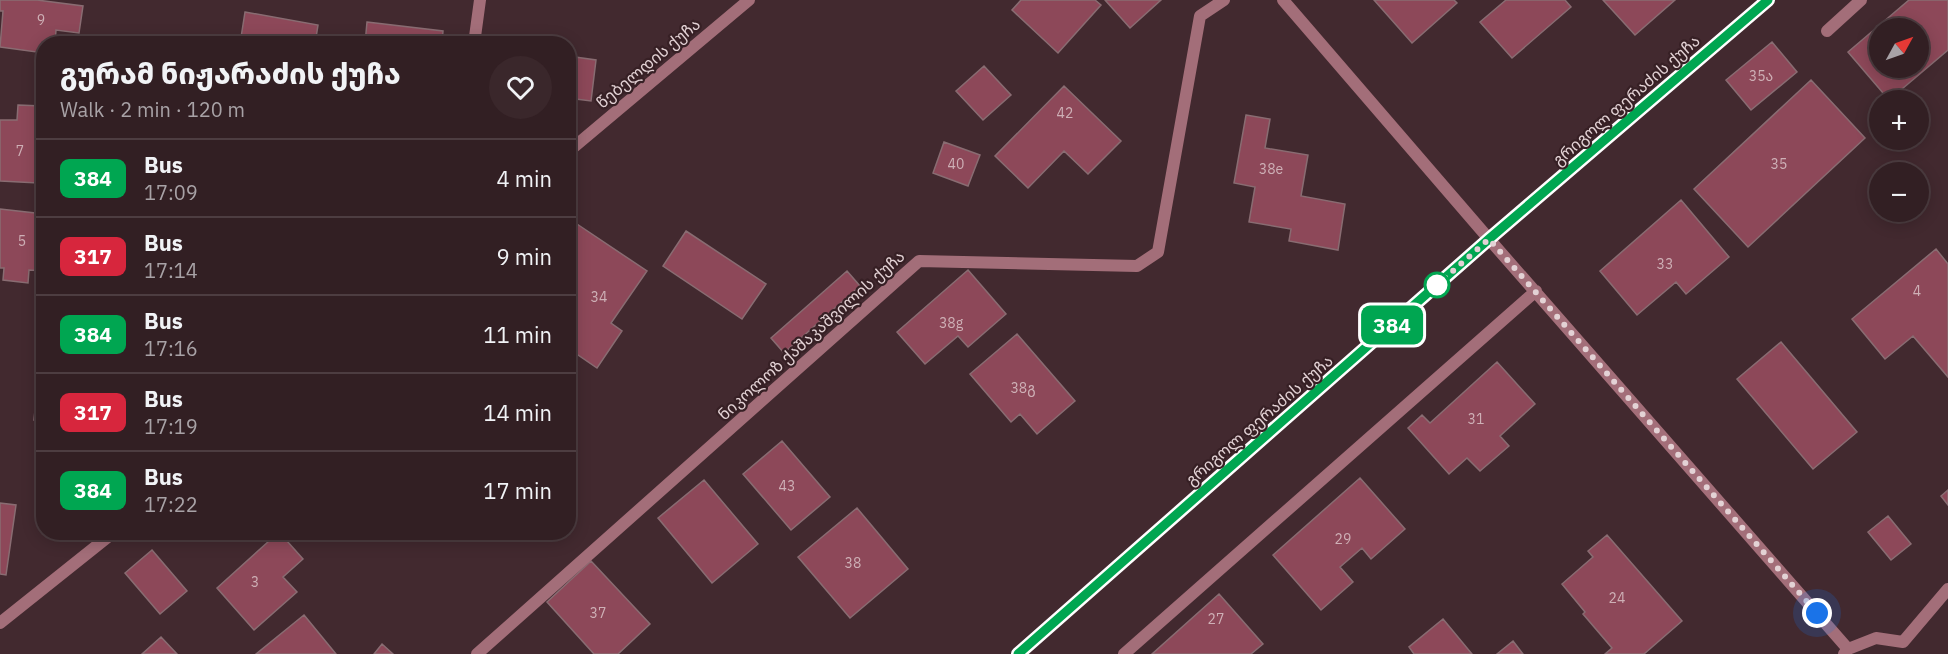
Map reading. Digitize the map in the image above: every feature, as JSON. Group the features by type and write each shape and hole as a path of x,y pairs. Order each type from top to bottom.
{"street":[{"path":"475,36 480,0"},
{"name":"წებელდის ქუჩა","path":"576,145 749,0"},
{"name":"ნიკოლოზ ქაშაკაშვილის ქუჩა","path":"477,654 919,261 1137,266 1158,252 1200,15 1224,0"},
{"path":"1283,0 1846,651 1876,638 1903,642 1948,589"},
{"name":"გრიგოლ ფერაძის ქუჩა","path":"1018,654 1489,239 1768,0"},
{"path":"1827,31 1861,0"},
{"path":"1124,654 1536,291"},
{"path":"0,622 104,540"}],"building":[{"path":"0,0 37,0 83,6 79,33 56,30 56,36 36,36 36,52 0,47 3,11 0,11"},
{"path":"1021,0 1095,0 1101,5 1058,53 1012,10"},
{"path":"1105,0 1161,0 1130,28"},
{"path":"1374,0 1454,0 1457,3 1412,43"},
{"path":"1506,0 1565,0 1571,7 1512,58 1480,22"},
{"path":"1603,0 1675,0 1635,35"},
{"path":"1909,0 1948,0 1948,50 1929,66 1929,18 1888,18"},
{"path":"245,12 318,25 316,36 241,36"},
{"path":"367,22 443,31 443,36 366,36"},
{"path":"1869,34 1869,77 1848,52"},
{"path":"1772,42 1797,72 1751,110 1726,80"},
{"path":"576,57 596,60 591,101 576,99"},
{"path":"984,66 1011,95 983,120 956,91"},
{"path":"1870,78 1915,78 1901,90 1880,90"},
{"path":"1811,80 1865,138 1748,247 1694,189"},
{"path":"1064,86 1121,141 1088,174 1064,151 1028,188 995,156"},
{"path":"18,105 36,106 36,183 0,181 0,120 17,120"},
{"path":"1246,115 1270,119 1265,148 1308,155 1301,196 1345,204 1338,250 1289,241 1291,229 1249,222 1255,187 1234,183"},
{"path":"944,142 980,155 968,186 933,173"},
{"path":"1681,200 1729,257 1686,294 1676,282 1637,315 1600,271"},
{"path":"0,209 36,213 36,270 29,270 28,283 3,280 4,268 0,268"},
{"path":"576,223 647,271 611,323 622,331 597,368 576,354"},
{"path":"686,231 766,284 742,319 663,266"},
{"path":"1936,249 1948,264 1948,377 1913,336 1885,359 1852,319"},
{"path":"968,270 1006,314 968,347 958,336 925,364 897,332"},
{"path":"847,271 860,286 784,353 771,338"},
{"path":"1017,334 1075,401 1037,434 1020,414 1011,422 970,374"},
{"path":"1781,342 1857,432 1813,469 1737,379"},
{"path":"1497,362 1535,404 1500,436 1509,446 1480,471 1467,458 1449,474 1408,428 1422,415 1430,423"},
{"path":"782,441 830,497 791,530 743,474"},
{"path":"1360,478 1405,529 1371,559 1362,548 1340,567 1353,582 1321,610 1273,555"},
{"path":"704,480 758,544 712,583 658,518"},
{"path":"1948,490 1948,505 1941,496"},
{"path":"0,503 16,505 6,575 0,574"},
{"path":"857,508 908,569 850,618 798,557"},
{"path":"1888,516 1911,544 1891,560 1868,532"},
{"path":"1607,535 1682,621 1644,654 1605,654 1612,648 1583,614 1585,612 1562,584 1593,557 1588,551"},
{"path":"270,540 286,540 303,559 283,577 297,592 254,630 217,588"},
{"path":"152,550 187,591 160,614 125,573"},
{"path":"591,561 650,624 618,654 594,654 547,602"},
{"path":"1219,594 1263,644 1251,654 1152,654"},
{"path":"304,615 336,654 256,654"},
{"path":"1443,619 1472,654 1414,654 1409,647"},
{"path":"161,637 177,654 142,654"},
{"path":"1513,641 1523,654 1497,654"},
{"path":"382,644 393,654 374,654"}],"bus line":[{"name":"384","path":"1018,654 1489,239 1768,0"}],"route":[{"path":"1437,285 1489,239 1817,613"}]}
